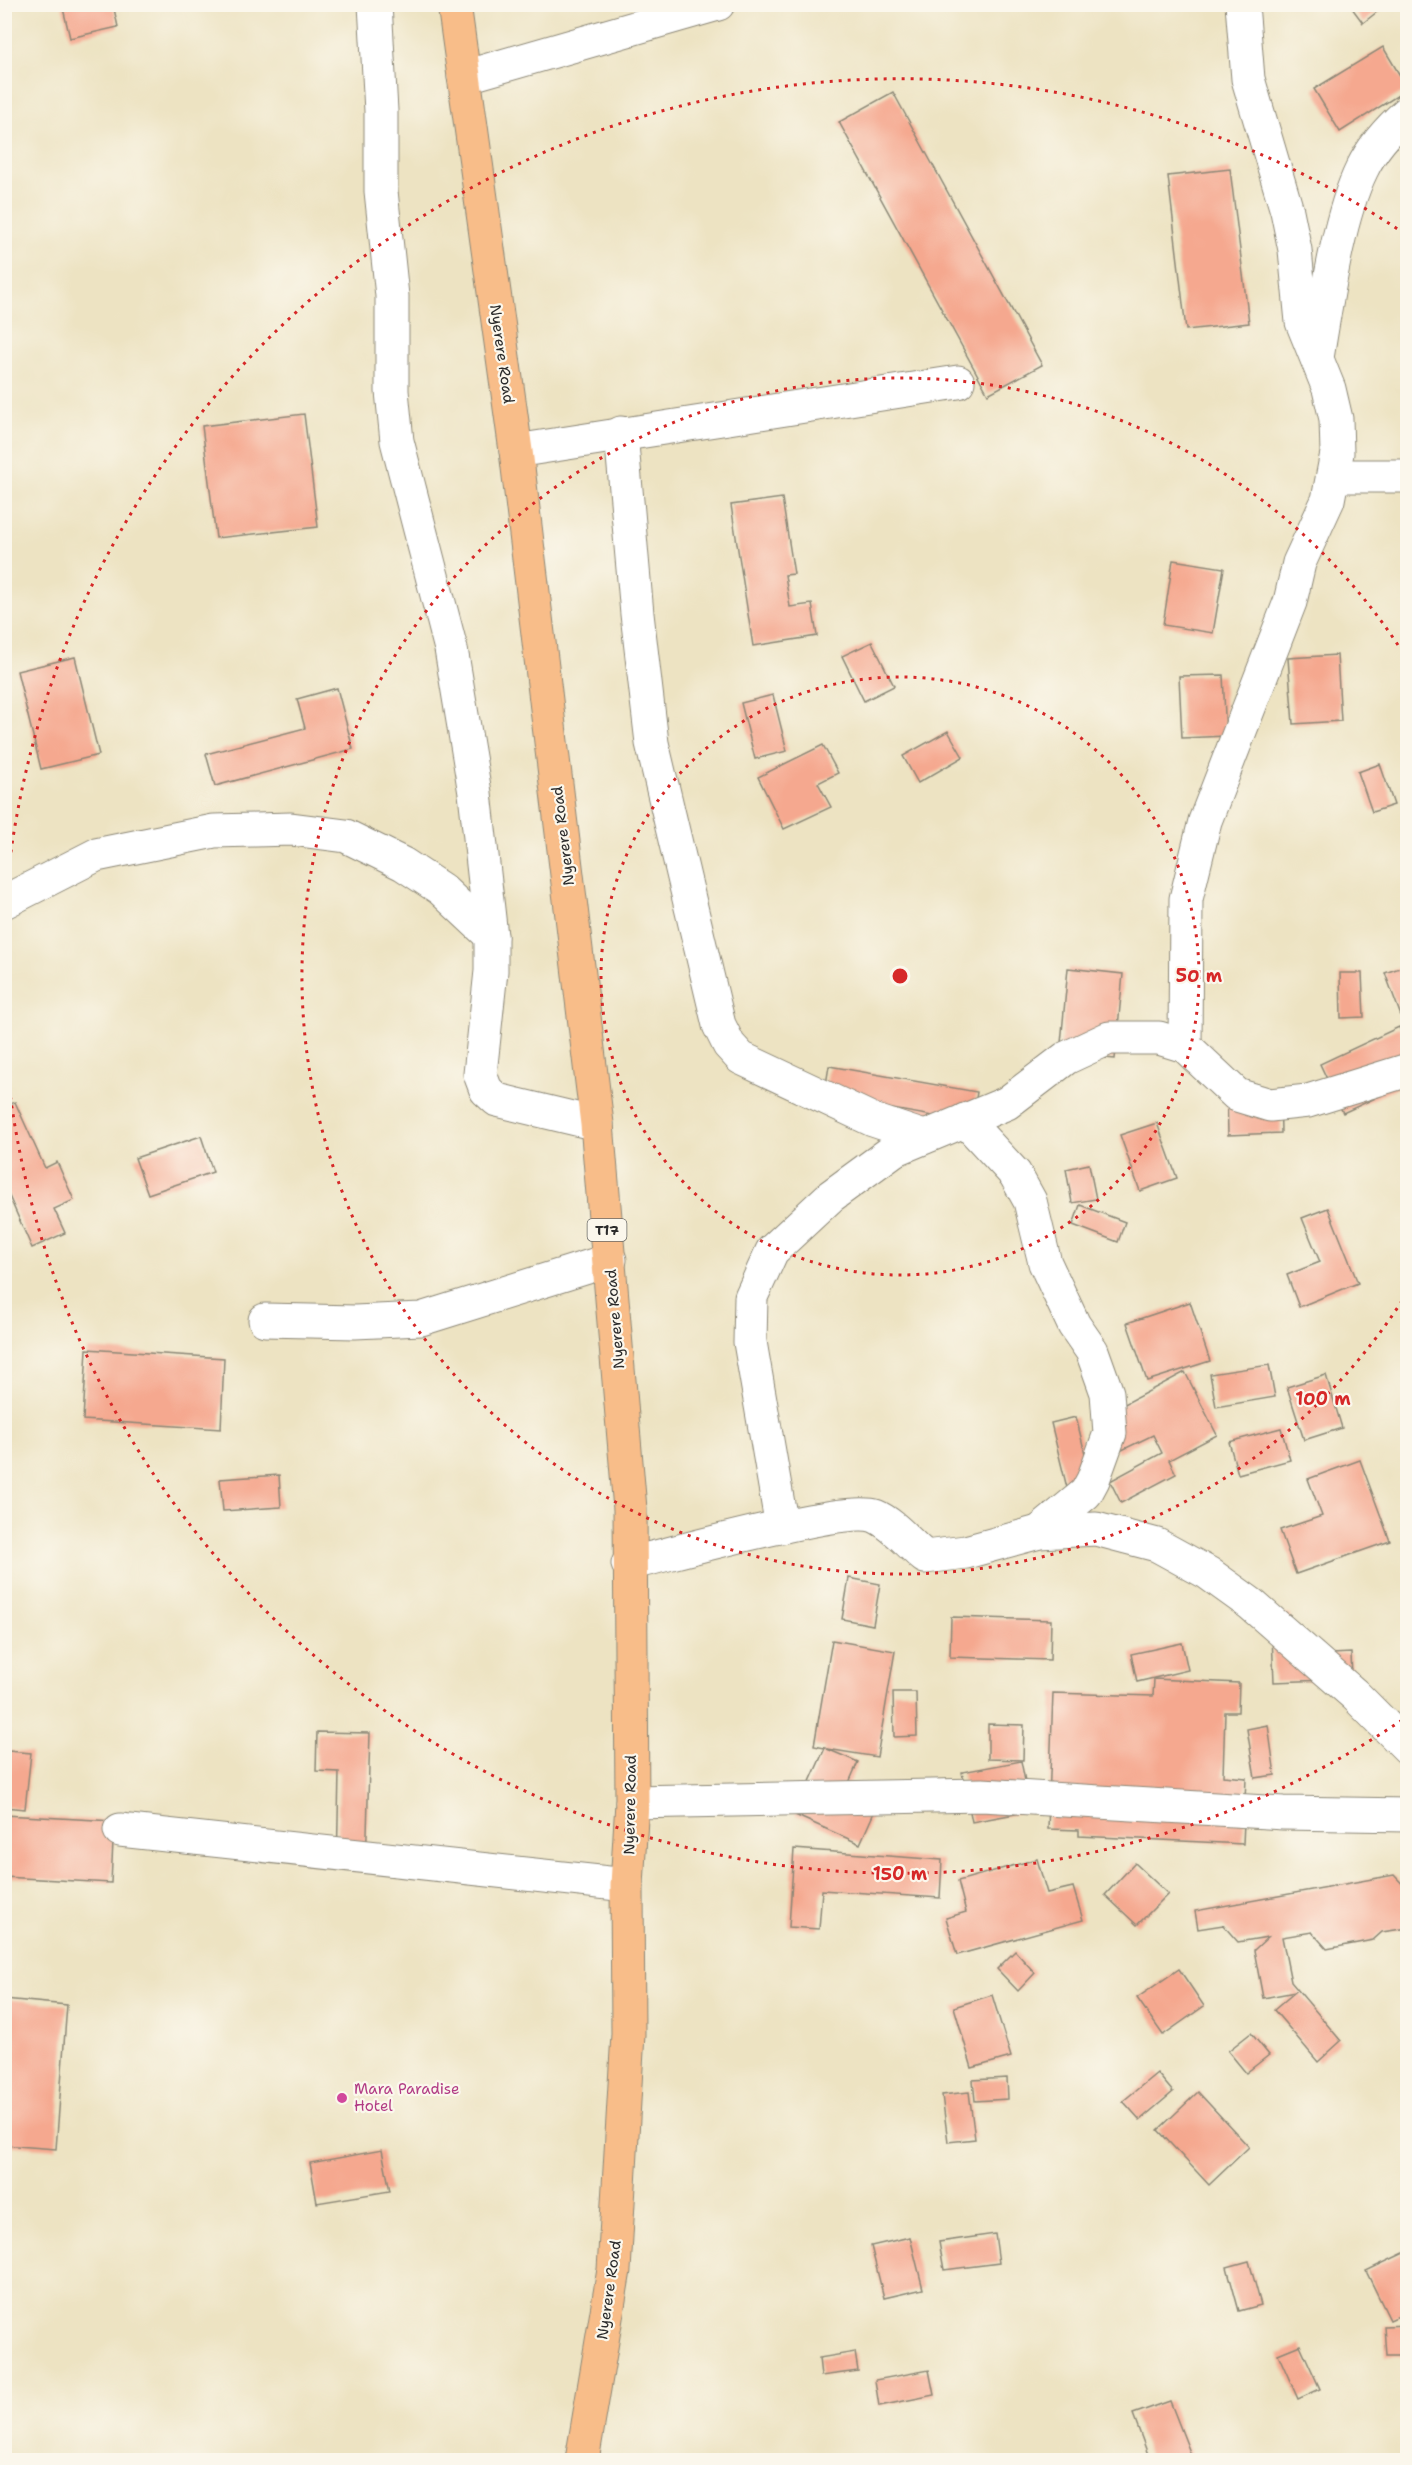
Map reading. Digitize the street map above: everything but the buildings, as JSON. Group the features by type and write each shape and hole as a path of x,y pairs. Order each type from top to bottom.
{"main road":[{"name":"Nyerere Road","path":"454,4 516,451 597,1124 630,1509 628,1564 632,1802 627,1885 628,2034 615,2270 582,2460"}],"street":[{"path":"375,4 381,111 381,191 392,296 392,391 397,441 451,649 475,794 491,936 491,971 480,1074 486,1089 497,1100 597,1124"},
{"path":"464,77 718,4"},
{"path":"1185,1046 1186,899 1205,821 1232,746 1269,659 1290,602 1299,563 1328,500 1334,476 1336,419 1329,389 1302,322 1295,250 1287,211 1248,78 1242,4"},
{"path":"1317,363 1325,311 1345,218 1362,170 1389,129 1407,112"},
{"path":"516,451 958,382"},
{"path":"621,433 637,614 652,743 719,1025 729,1046 741,1058 873,1120 924,1137"},
{"path":"1334,476 1407,476"},
{"path":"4,902 96,855 214,831 291,829 346,836 403,864 441,889 491,936"},
{"path":"782,1527 750,1342 751,1297 772,1251 831,1196 894,1150 1007,1103 1066,1058 1109,1038 1159,1038 1185,1046 1237,1095 1270,1105 1308,1101 1407,1070"},
{"path":"965,1120 1015,1174 1030,1201 1045,1263 1074,1324 1092,1351 1107,1393 1110,1433 1093,1480 1086,1493 1039,1532"},
{"path":"265,1320 355,1322 421,1319 610,1260"},
{"path":"628,1564 782,1527 853,1514 873,1515 885,1521 925,1557 966,1552 1039,1532 1096,1529 1157,1545 1208,1573 1251,1604 1355,1695 1407,1748"},
{"path":"632,1802 982,1795 1283,1813 1407,1815"},
{"path":"120,1830 627,1885"}],"place":[{"name":"Mara Paradise Hotel","path":"342,2098"}]}
